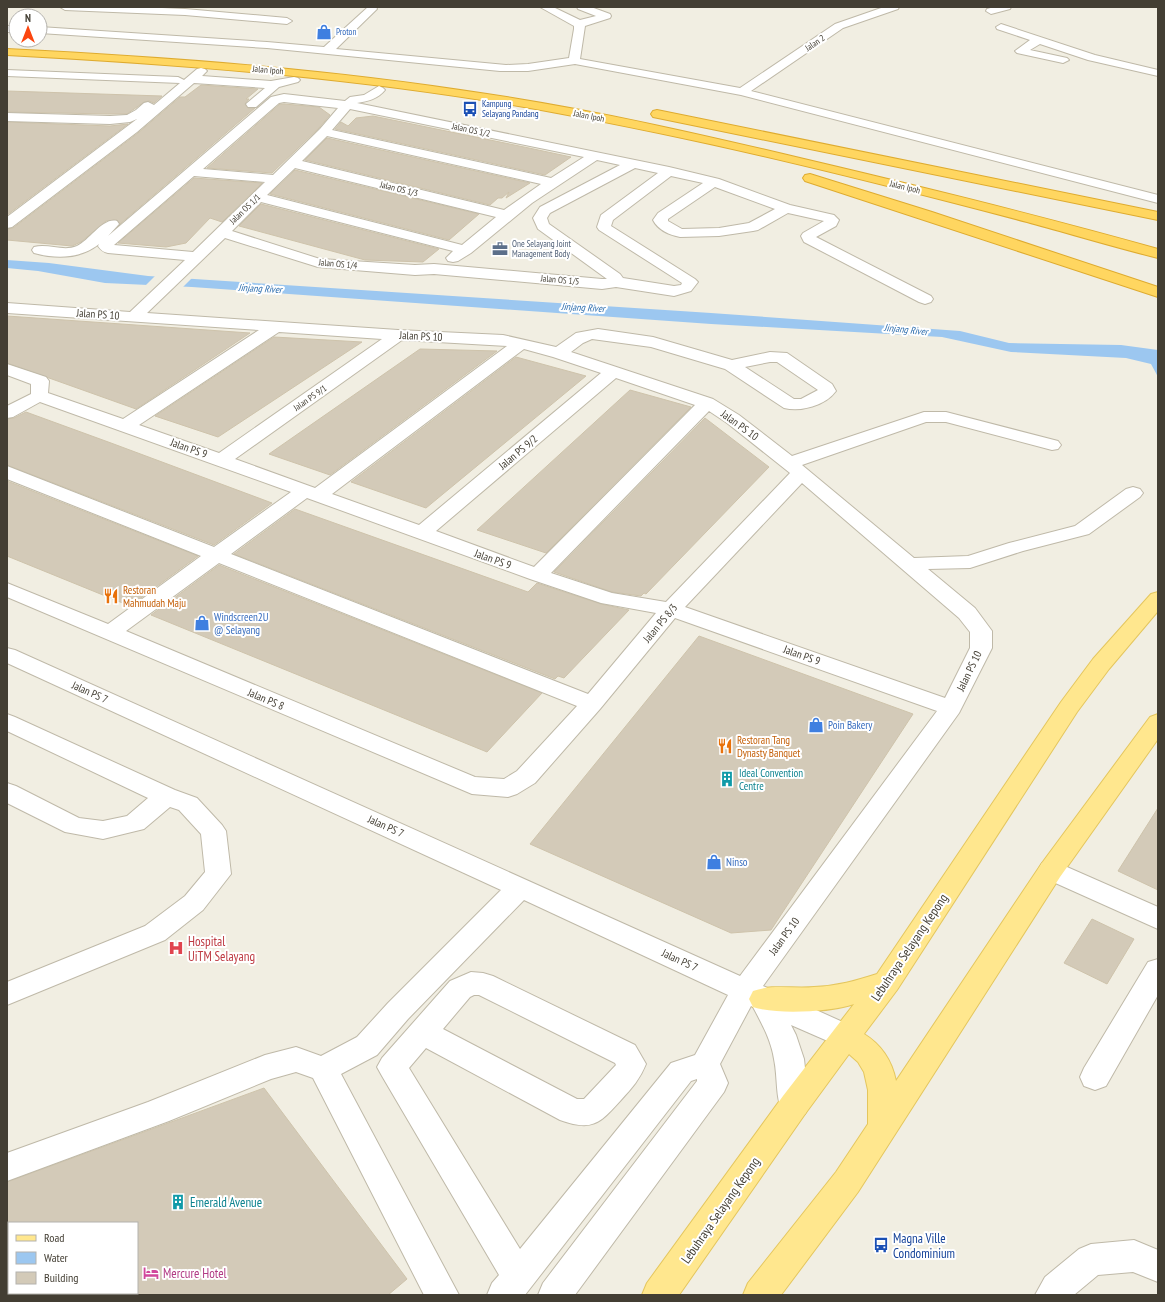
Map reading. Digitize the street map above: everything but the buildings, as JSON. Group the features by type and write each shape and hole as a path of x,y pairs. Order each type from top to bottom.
{"highway":[{"name":"Jalan Ipoh","path":"7,44 244,58 380,72 488,87 620,111 745,137 1080,220 1158,242"},
{"name":"Jalan Ipoh","path":"8,59 166,61 316,75 424,88 556,109 666,131 911,188 1158,254"},
{"path":"8,59 98,63 194,73 294,80 352,97"},
{"path":"488,87 587,102"},
{"path":"379,90 542,116 661,138 761,160 1158,259"},
{"path":"647,112 1158,216"},
{"path":"661,138 768,165 927,215 1158,292"}],"main road":[{"name":"Lebuhraya Selayang Kepong","path":"659,1295 794,1105 887,982 1069,707 1101,664 1158,598"},
{"path":"760,1295 847,1182 1051,870 1158,722"},
{"path":"754,994 813,999 844,996 887,982"},
{"path":"846,1037 870,1056 879,1072 882,1088 883,1126"}],"street":[{"path":"66,7 185,12 287,21"},
{"path":"48,26 78,7"},
{"path":"545,7 579,24 606,17 582,7"},
{"name":"Jalan 2","path":"742,92 839,26 894,7"},
{"path":"990,10 1006,7"},
{"path":"328,50 372,9"},
{"path":"249,54 264,45 296,12"},
{"path":"575,61 573,54 579,39 579,24"},
{"path":"1000,26 1092,58 1158,73"},
{"path":"48,30 328,50 513,69 534,67 561,61 575,61 742,92 1158,199"},
{"path":"303,39 338,41"},
{"path":"1038,40 1021,51 1063,60"},
{"path":"809,47 827,47"},
{"path":"411,59 414,54 426,52 508,60"},
{"path":"7,73 178,80"},
{"path":"7,224 133,130 194,73"},
{"path":"7,117 110,120 130,118 140,113 178,80 194,73 272,85 294,80"},
{"path":"7,84 167,90"},
{"path":"226,125 273,87 272,85"},
{"path":"352,97 367,98 379,90"},
{"name":"Jalan OS 1/1","path":"135,316 324,132 352,97"},
{"name":"Jalan OS 1/2","path":"193,261 108,249 105,246 184,166 275,100 284,98 352,97 595,156 714,182 786,208 829,218 832,220 830,223 810,234 808,236 809,239 925,299"},
{"path":"7,125 133,130"},
{"path":"324,132 552,182"},
{"path":"995,158 1010,149"},
{"path":"434,269 466,250 506,215 552,182 595,156"},
{"name":"Jalan OS 1/3","path":"292,162 506,215"},
{"path":"616,282 616,277 543,226 540,218 545,210 632,164"},
{"path":"184,166 276,180"},
{"name":"Jalan OS 1/5","path":"434,269 602,284 616,282 674,291 686,288 690,282 604,227 606,218 669,171"},
{"path":"39,250 70,252 86,247 161,181"},
{"path":"714,182 663,216 660,220 662,224 680,233 719,232 753,227 786,208"},
{"path":"258,197 466,250"},
{"name":"Jalan OS 1/4","path":"222,232 318,263 415,270 434,269"},
{"name":"Jalan PS 10","path":"7,308 398,335 503,340 521,342 559,353 707,403 733,419 794,468 967,613 981,631 981,648 951,708 705,1064"},
{"path":"125,426 275,327"},
{"path":"559,353 581,336 590,333 598,334 653,342 731,366 790,404 804,404 824,394 826,391 826,388 781,357 770,356 731,366"},
{"name":"Jalan PS 9/1","path":"222,460 398,335"},
{"path":"110,633 218,555 311,493 521,342"},
{"path":"7,369 40,381 40,396 7,413"},
{"name":"Jalan PS 9/2","path":"422,533 614,371"},
{"name":"Jalan PS 9","path":"40,396 222,460 537,575 608,598 671,609 951,708"},
{"path":"537,575 707,403"},
{"path":"794,468 924,417 946,417 1052,445"},
{"name":"Jalan PS 8/3","path":"526,777 592,704 671,609 794,468"},
{"path":"7,472 592,704"},
{"path":"908,564 970,562 1016,547 1082,530 1133,493"},
{"name":"Jalan PS 8","path":"7,589 472,785 508,788 526,777"},
{"name":"Jalan PS 7","path":"7,655 520,887 846,1037"},
{"path":"7,722 166,796 188,804 213,830 218,874 194,903 155,933 7,994"},
{"path":"7,792 74,826 103,830 135,824 166,796"},
{"path":"1051,870 1158,919"},
{"path":"323,1069 367,1046 398,1011 520,887"},
{"path":"1095,1077 1158,970"},
{"path":"392,1067 460,989 471,983 483,984 625,1054 631,1064 628,1072 592,1111 580,1113 570,1111 423,1032"},
{"path":"754,994 782,1035 790,1058 794,1105"},
{"path":"367,1046 392,1067 511,1286 681,1072 705,1064 713,1083 555,1295"},
{"path":"7,1167 158,1112 265,1068 296,1058 323,1069 433,1291"},
{"path":"1052,1295 1057,1288 1091,1260 1134,1256 1158,1266"}],"water":[{"name":"Jinjang River","path":"7,260 49,263 148,276 960,331 1009,343 1121,345 1158,350 1158,377 1151,364 1126,358 1011,352 942,337 711,324 192,287 105,283 38,271 7,268"}],"pier":[{"path":"156,275 193,277 181,289 144,287"}],"place":[{"name":"Proton","path":"324,32"},
{"name":"Kampung Selayang Pandang","path":"470,109"},
{"name":"One Selayang Joint Management Body","path":"500,249"},
{"name":"Restoran Mahmudah Maju","path":"111,596"},
{"name":"Windscreen2U @ Selayang","path":"202,623"},
{"name":"Poin Bakery","path":"816,725"},
{"name":"Restoran Tang Dynasty Banquet","path":"725,746"},
{"name":"Ideal Convention Centre","path":"727,779"},
{"name":"Ninso","path":"714,862"},
{"name":"Hospital UiTM Selayang","path":"176,948"},
{"name":"Emerald Avenue","path":"178,1202"},
{"name":"Magna Ville Condominium","path":"881,1245"},
{"name":"Mercure Hotel","path":"151,1273"}]}
